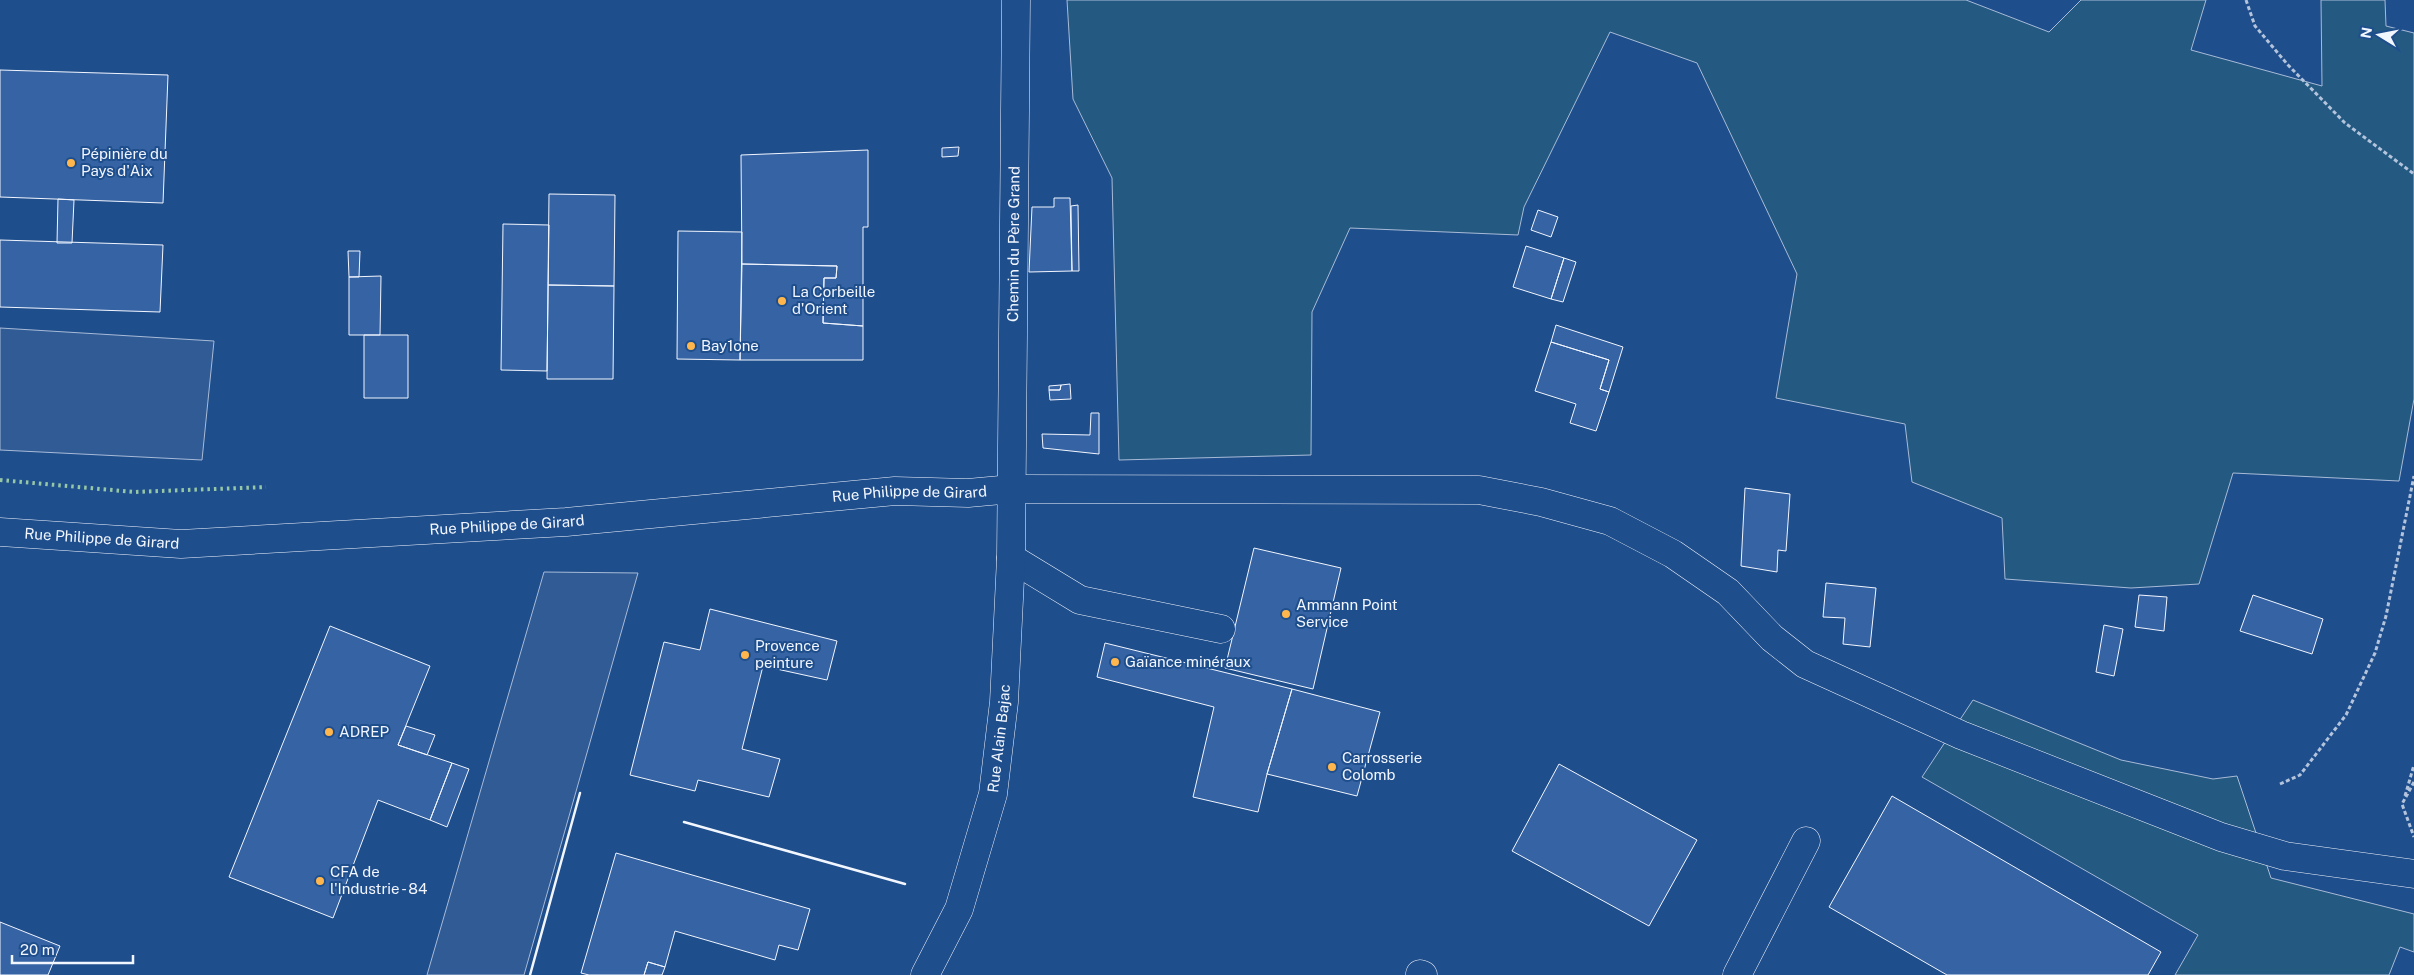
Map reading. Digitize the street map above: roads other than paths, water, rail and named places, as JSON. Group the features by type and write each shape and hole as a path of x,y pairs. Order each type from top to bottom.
{"street":[{"name":"Chemin du Père Grand","path":"1012,489 1016,0"},
{"name":"Rue Philippe de Girard","path":"0,532 181,544 566,522 895,491 968,493 1012,489 1479,490 1541,502 1610,521 1673,554 1728,592 1772,638 1805,664 1961,735 2221,837 2285,856 2414,874"},
{"name":"Rue Alain Bajac","path":"925,975 959,909 993,794 1004,702 1011,558 1012,489"},
{"path":"1011,558 1080,600 1222,629"},
{"path":"1737,975 1806,841"}],"place":[{"name":"Pépinière du Pays d'Aix","path":"71,163"},
{"name":"La Corbeille d'Orient","path":"782,301"},
{"name":"Bay1one","path":"691,346"},
{"name":"Ammann Point Service","path":"1286,614"},
{"name":"Provence peinture","path":"745,655"},
{"name":"Gaïance minéraux","path":"1115,662"},
{"name":"ADREP","path":"329,732"},
{"name":"Carrosserie Colomb","path":"1332,767"},
{"name":"CFA de l'Industrie - 84","path":"320,881"}]}
